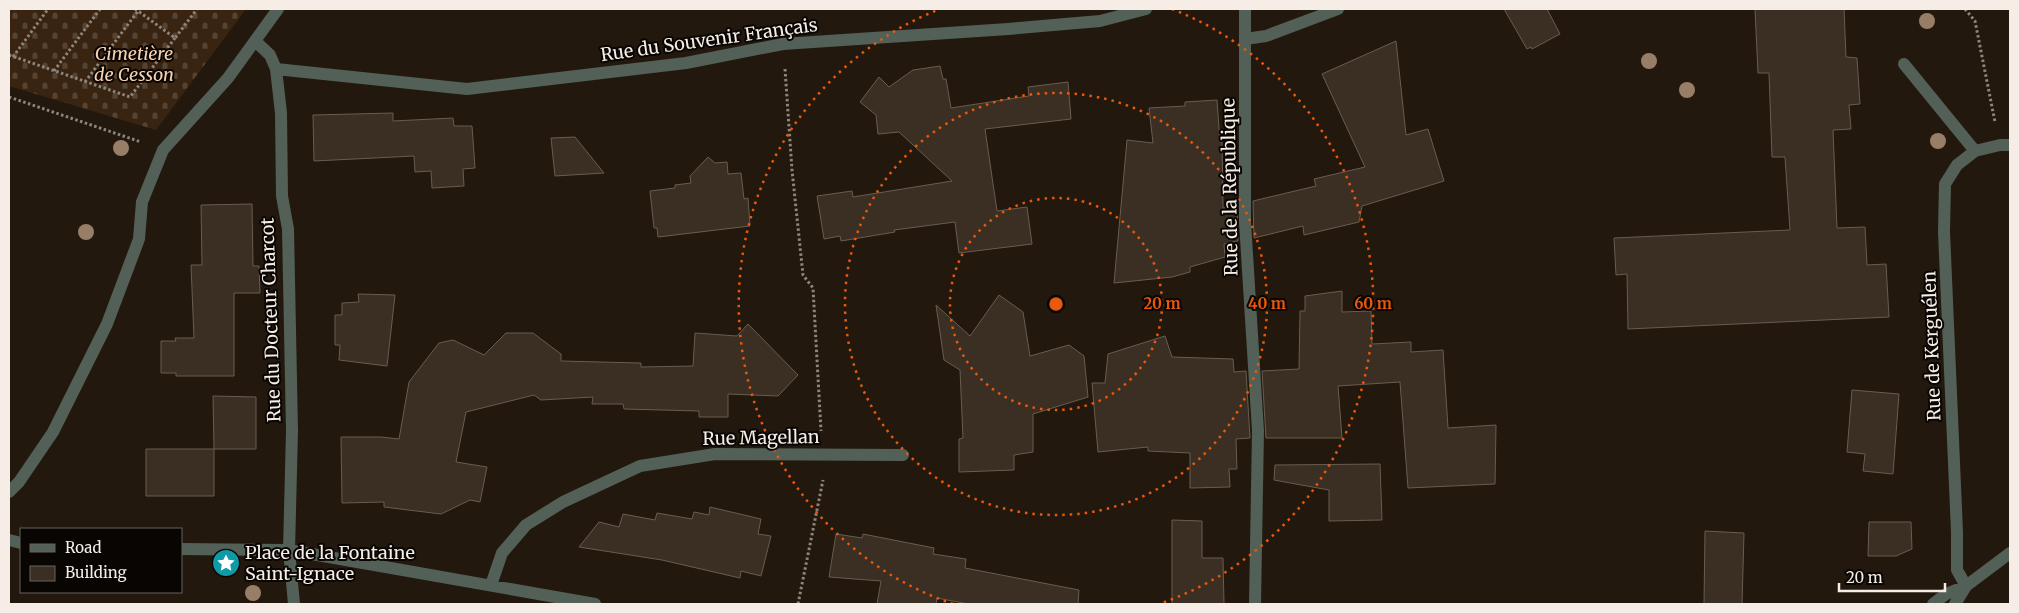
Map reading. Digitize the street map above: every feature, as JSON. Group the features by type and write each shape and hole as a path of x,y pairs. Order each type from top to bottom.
{"street":[{"path":"9,492 19,482 54,432 107,324 139,239 142,202 164,150 228,78 278,9"},
{"name":"Rue du Souvenir Français","path":"276,69 467,89 686,63 783,44 1008,30 1100,21 1146,9"},
{"name":"Rue de la République","path":"1245,9 1245,222 1258,431 1255,604"},
{"path":"1245,39 1266,36 1338,9"},
{"name":"Rue du Docteur Charcot","path":"256,41 270,55 276,69 281,113 282,196 288,229 292,431 289,550 294,604"},
{"path":"1904,64 1975,151"},
{"name":"Rue de Kerguélen","path":"1966,586 1957,570 1944,232 1945,184 1957,165 1975,151 2005,145"},
{"name":"Rue Magellan","path":"491,585 502,553 526,525 563,502 640,466 715,454 903,455"},
{"path":"182,549 289,550 595,604"},
{"path":"1933,604 1946,594 1966,586 2010,552"},
{"path":"1955,604 1966,586"}],"path":[{"path":"48,9 11,56 130,97 197,9"},
{"path":"54,71 100,9"},
{"path":"85,82 137,9 175,38"},
{"path":"1965,9 1976,21 2005,145"},
{"path":"783,44 792,170 803,275 813,288 823,484 798,604"},
{"path":"9,97 164,150"}],"green space":[{"name":"Cimetière de Cesson","path":"9,9 246,9 156,130 9,86"}],"building":[{"path":"1504,9 1547,9 1560,34 1532,49 1531,47 1527,49"},
{"path":"1755,9 1844,9 1846,57 1857,58 1860,104 1849,105 1851,129 1833,130 1837,228 1865,227 1867,265 1886,264 1889,317 1628,329 1627,274 1616,275 1614,238 1790,230 1785,157 1772,157 1769,73 1758,73"},
{"path":"1396,41 1406,135 1428,129 1444,181 1362,206 1359,222 1304,235 1303,226 1254,238 1253,201 1316,186 1314,179 1365,167 1322,74"},
{"path":"940,66 943,79 946,79 951,108 1029,96 1028,87 1068,82 1071,119 985,129 997,211 1027,207 1032,244 959,253 955,222 894,230 895,232 841,241 840,236 824,239 817,196 852,191 853,197 952,181 899,132 878,134 876,115 860,102 879,77 889,87 913,70"},
{"path":"1217,100 1220,142 1222,142 1223,208 1237,205 1238,241 1224,244 1225,257 1190,267 1190,272 1172,277 1114,283 1127,140 1153,143 1149,108 1185,106 1185,102"},
{"path":"393,113 393,121 453,118 454,126 472,126 475,168 463,169 464,186 432,188 431,171 415,172 414,156 314,161 313,115"},
{"path":"575,137 604,173 555,176 551,138"},
{"path":"708,157 715,163 727,162 728,174 741,173 744,199 748,198 750,226 658,237 657,228 654,228 650,191 675,188 675,185 691,183 690,176"},
{"path":"252,204 253,266 259,266 260,293 234,293 234,376 176,376 176,373 161,373 161,341 176,341 175,338 194,338 191,265 202,265 201,205"},
{"path":"1342,291 1342,312 1371,311 1372,344 1411,342 1411,352 1443,350 1448,428 1496,425 1495,484 1408,488 1400,382 1338,386 1342,438 1266,438 1262,371 1299,369 1300,311 1305,311 1305,296"},
{"path":"358,294 395,295 387,366 339,360 340,345 335,345 335,315 342,315 342,303 359,302"},
{"path":"999,295 1023,312 1030,356 1069,345 1084,356 1088,397 1033,414 1033,452 1014,455 1014,470 959,472 959,439 963,438 960,370 944,360 936,305 970,336"},
{"path":"748,324 798,375 778,396 728,394 728,417 699,417 699,411 624,409 623,404 592,404 593,397 541,400 534,395 466,412 456,462 487,467 480,502 470,500 441,514 384,507 384,502 342,503 341,437 399,439 409,382 439,343 453,340 484,355 506,333 533,333 561,354 561,361 641,363 641,367 693,366 695,333 737,336"},
{"path":"1165,336 1172,357 1233,359 1234,372 1246,371 1250,438 1236,439 1237,469 1229,469 1230,487 1190,488 1190,453 1148,451 1148,447 1098,452 1092,383 1105,383 1108,354"},
{"path":"1852,390 1899,394 1893,474 1863,471 1865,454 1847,452"},
{"path":"213,396 256,397 256,449 214,449"},
{"path":"146,449 214,449 214,496 146,496"},
{"path":"1380,464 1382,520 1329,521 1329,490 1274,480 1275,465"},
{"path":"710,507 761,519 758,534 771,536 761,576 741,571 740,578 662,560 579,547 599,522 619,527 623,514 655,520 657,513 692,519 694,512 709,515"},
{"path":"1172,520 1202,521 1202,558 1223,558 1224,604 1172,604"},
{"path":"1869,522 1911,522 1912,549 1896,556 1868,556"},
{"path":"1705,531 1744,533 1742,604 1704,604"},
{"path":"836,534 862,538 863,534 934,548 933,554 966,559 965,568 1079,590 1078,604 968,604 937,598 936,604 877,604 881,581 829,577"}],"place":[{"name":"Place de la Fontaine Saint-Ignace","path":"226,563"}]}
